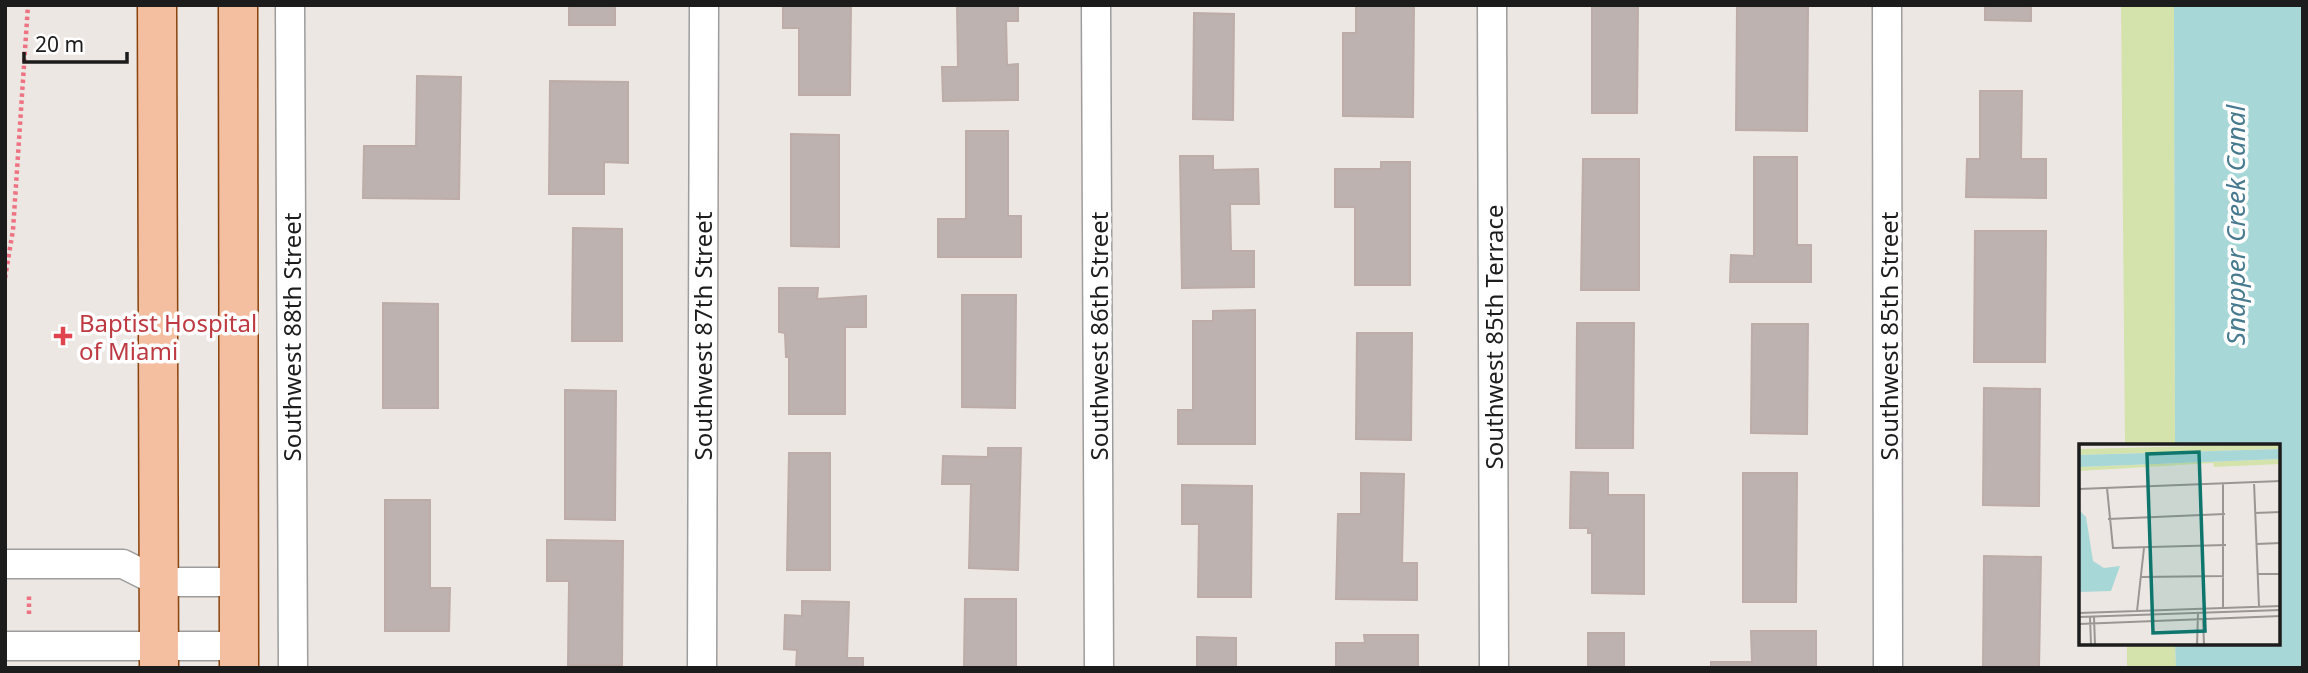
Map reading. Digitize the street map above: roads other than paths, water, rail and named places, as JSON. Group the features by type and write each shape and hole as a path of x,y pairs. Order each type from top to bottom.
{"main road":[{"path":"157,5 159,657"},
{"path":"237,5 239,657"}],"street":[{"name":"Southwest 88th Street","path":"290,5 293,668"},
{"name":"Southwest 87th Street","path":"702,668 704,5"},
{"name":"Southwest 86th Street","path":"1096,5 1099,668"},
{"name":"Southwest 85th Terrace","path":"1492,5 1494,668"},
{"name":"Southwest 85th Street","path":"1887,5 1888,668"},
{"path":"5,564 123,564 159,582 238,582"},
{"path":"5,646 159,657 239,657"}],"water":[{"name":"Snapper Creek Canal","path":"2174,5 2303,5 2303,668 2176,668 2175,645 2280,645 2280,444 2175,444"}],"place":[{"name":"Baptist Hospital of Miami","path":"63,336"}]}
